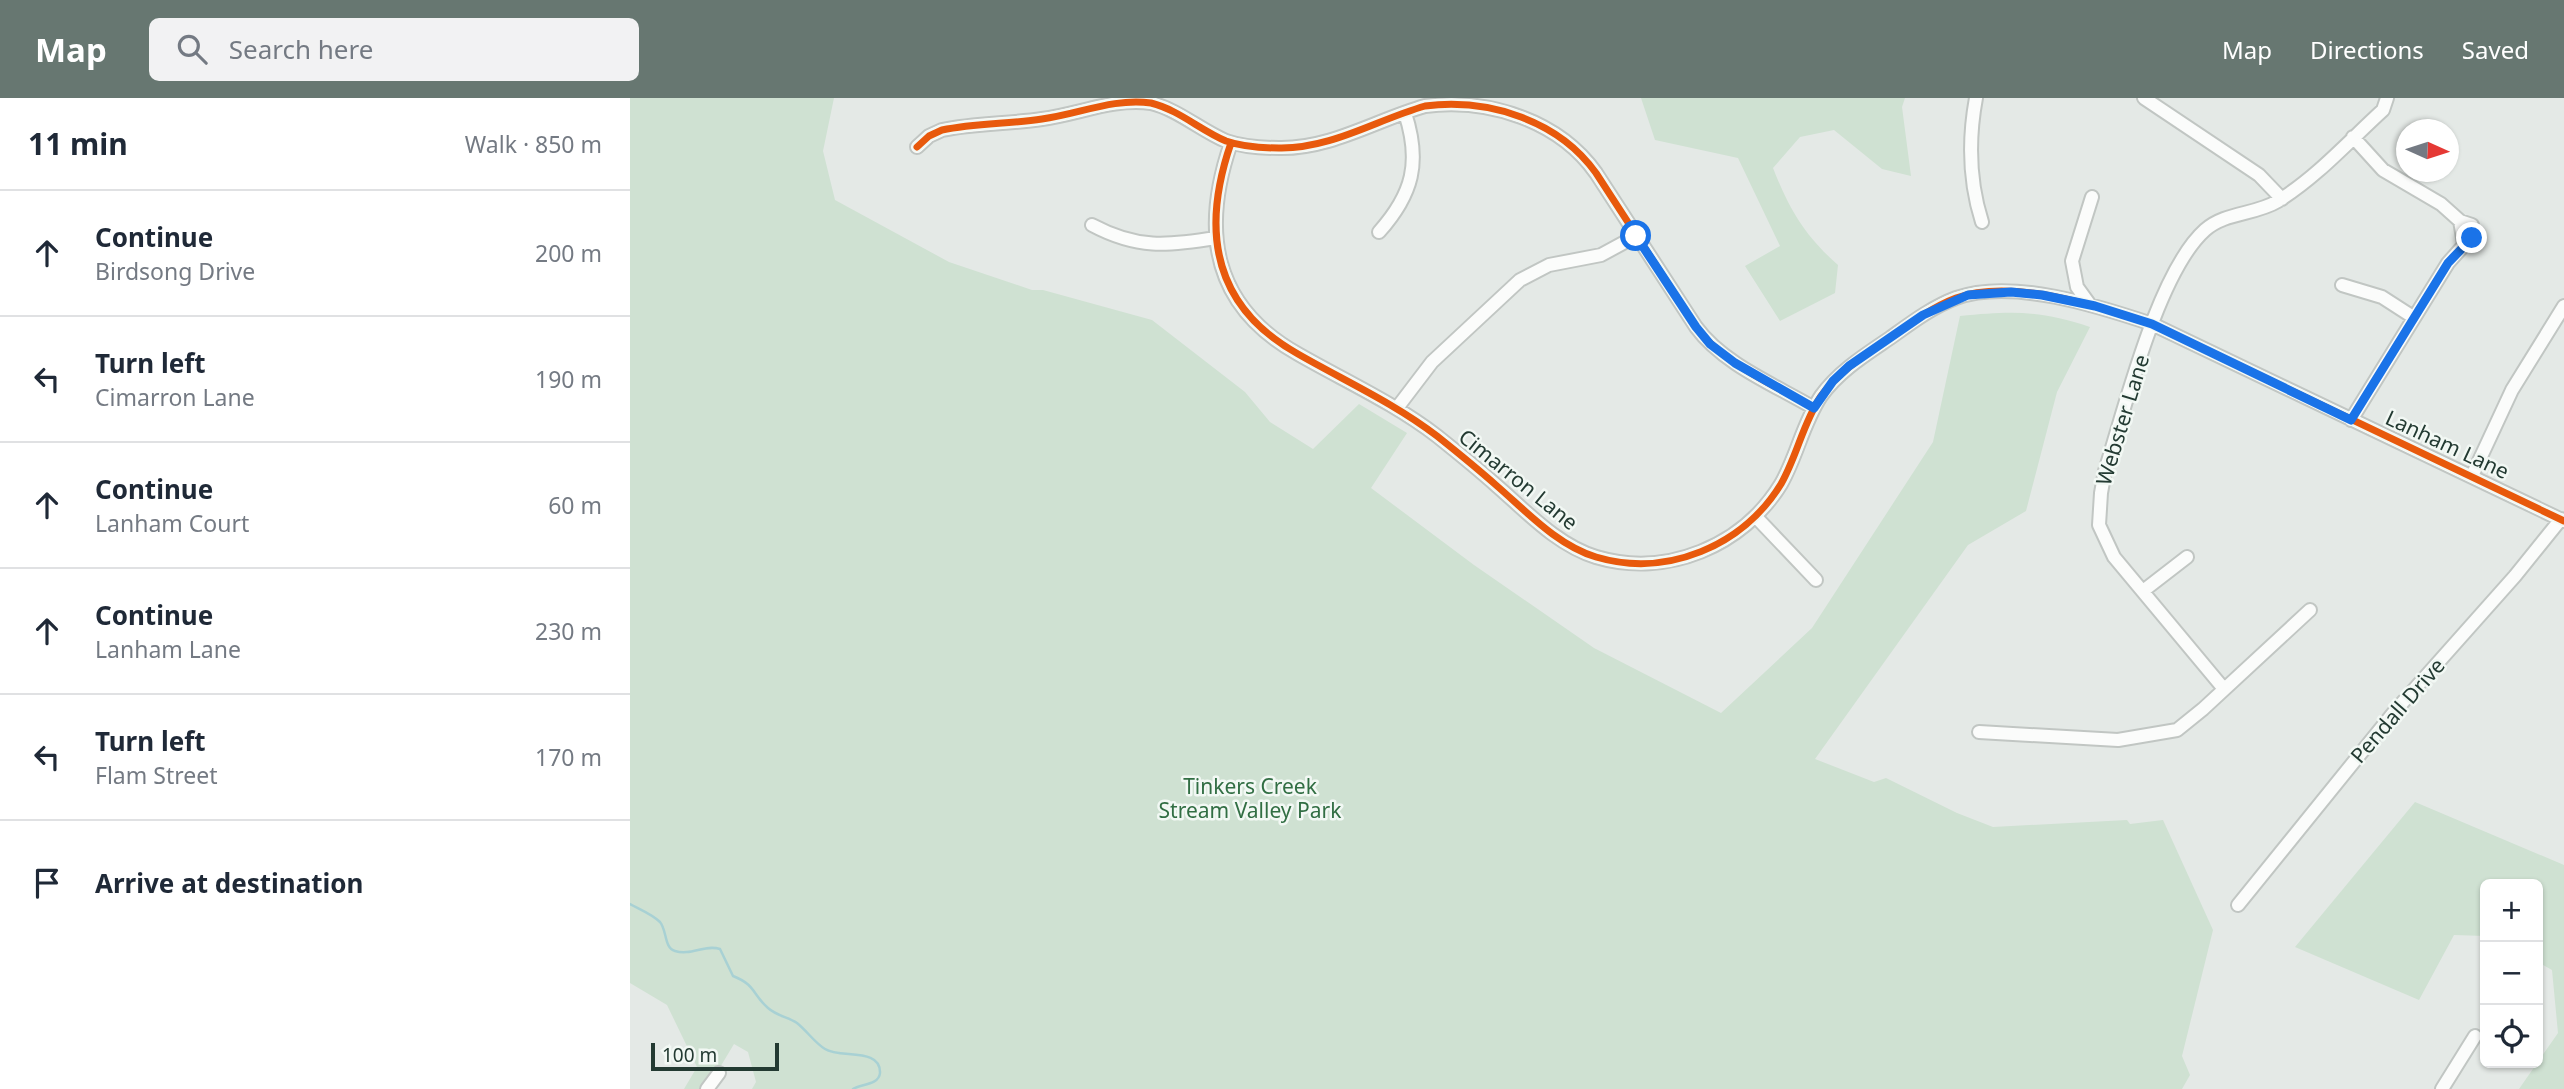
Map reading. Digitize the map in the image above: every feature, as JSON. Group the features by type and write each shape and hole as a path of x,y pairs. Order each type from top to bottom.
{"street":[{"path":"1976,98 1970,166 1982,222"},
{"path":"2144,98 2259,175 2282,199"},
{"name":"Webster Lane","path":"2224,689 2115,557 2099,526 2105,471 2152,324 2181,262 2203,232 2218,222 2258,211 2282,199 2383,110 2387,98"},
{"path":"917,147 936,132 1046,119 1109,101 1145,102 1168,108 1231,143 1261,148 1323,144 1425,106 1460,102 1505,107 1531,117 1563,136 1581,153 1710,344 1735,363 1814,408"},
{"path":"1379,232 1402,201 1412,174 1414,148 1405,113"},
{"path":"2351,420 2413,317 2448,263 2464,244 2460,221 2441,204 2383,170 2353,137"},
{"name":"Cimarron Lane","path":"1231,143 1217,190 1216,238 1231,286 1253,319 1283,346 1397,408 1447,444 1552,533 1598,557 1642,562 1678,559 1709,549 1726,540 1756,517 1785,475 1814,408 1833,381 1849,366 1923,315 1968,295 2011,292 2042,295 2087,305"},
{"path":"2087,305 2077,287 2072,261 2092,197"},
{"path":"1092,225 1126,240 1152,245 1216,238"},
{"path":"1397,408 1432,362 1520,280 1549,265 1601,256 1636,236"},
{"path":"2342,285 2382,297 2413,317"},
{"name":"Lanham Lane","path":"2087,305 2152,324 2563,520"},
{"path":"2472,476 2512,390 2564,306"},
{"path":"1756,517 1816,580"},
{"name":"Pendall Drive","path":"2238,905 2395,711 2563,520"},
{"path":"2143,591 2188,557"},
{"path":"1979,732 2118,740 2177,730 2310,610"},
{"path":"2442,1089 2475,1036"},
{"path":"707,1089 719,1073"}],"green space":[{"name":"Tinkers Creek Stream Valley Park","path":"630,98 834,98 823,151 835,200 949,262 1032,290 1043,290 1152,320 1245,392 1270,422 1313,449 1359,404 1407,433 1371,488 1474,565 1594,648 1721,713 1812,628 1933,442 1960,316 2026,313 2056,317 2090,327 2057,392 2026,511 1968,545 1815,759 1874,782 1886,778 1957,813 1993,827 2127,820 2130,824 2163,820 2213,930 2182,1056 2190,1075 2182,1089 752,1089 756,1082 748,1052 734,1044 707,1089 684,1089 697,1067 667,1005 630,983"},
{"path":"1641,98 1905,98 1902,107 1911,176 1882,169 1834,130 1800,137 1773,168 1799,221 1838,265 1835,293 1780,321 1745,266 1780,246 1738,158 1655,140"},
{"path":"2415,802 2564,865 2564,1089 2519,1089 2534,1068 2543,1068 2543,1055 2558,1033 2552,970 2543,965 2543,879 2480,879 2480,936 2454,935 2419,1000 2295,947"}],"waterway":[{"path":"630,904 660,922 671,949 681,952 720,949 733,976 750,986 768,1008 797,1023 825,1049 874,1060 879,1065 879,1077 853,1089"}],"cycle path":[{"path":"917,147 929,136 942,130 1056,117 1109,105 1137,102 1151,103 1171,110 1226,141 1272,148 1317,144 1425,106 1449,104 1498,110 1543,127 1563,139 1581,155 1596,173 1707,340 1750,373 1814,408"},
{"path":"1231,143 1222,175 1216,235 1221,263 1231,289 1247,313 1269,335 1298,354 1421,424 1555,536 1596,557 1650,563 1701,552 1724,540 1746,525 1765,506 1781,484 1815,406 1828,387 1844,371 1939,306 1956,298 2003,291 2055,297 2152,324 2564,521"}],"route":[{"path":"1636,236 1710,344 1735,363 1814,408 1833,381 1849,366 1935,307 1982,292 2011,292 2042,295 2095,306 2152,324 2351,420 2448,263 2472,238"}]}
